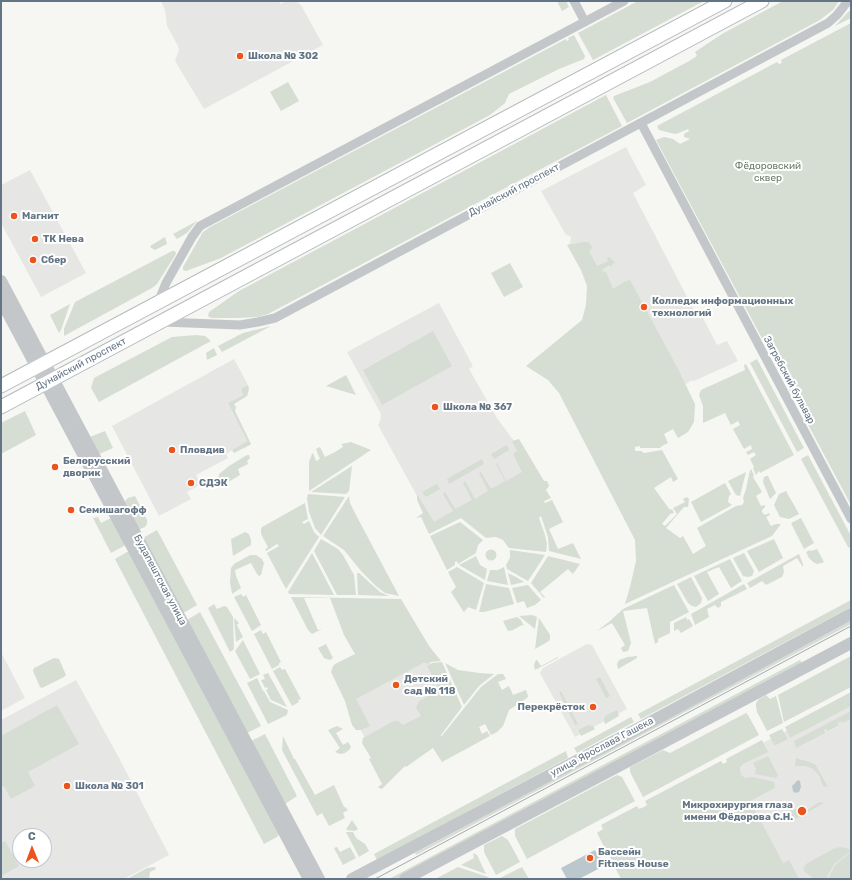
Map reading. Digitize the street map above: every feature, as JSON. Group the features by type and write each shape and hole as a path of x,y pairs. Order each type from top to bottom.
{"main road":[{"name":"Дунайский проспект","path":"1,386 725,1"},
{"name":"Дунайский проспект","path":"1,407 762,1"}],"street":[{"path":"574,1 585,22"},
{"path":"158,303 166,283 192,237 200,226 624,1"},
{"name":"Дунайский проспект","path":"161,322 240,325 275,318 828,23 837,15 848,1"},
{"name":"Загребский бульвар","path":"641,123 851,519"},
{"name":"Будапештская улица","path":"1,281 49,381 309,879"},
{"name":"Будапештская улица","path":"1,300 41,365"},
{"name":"Будапештская улица","path":"49,381 319,879"},
{"name":"улица Ярослава Гашека","path":"352,879 851,614"},
{"path":"405,879 851,643"}],"shaded area":[{"name":"Школа № 302","path":"161,1 279,1 280,4 287,1 295,1 301,5 323,45 204,109 175,61 179,50 167,26 165,10"},
{"name":"Колледж информационных технологий","path":"626,147 646,185 633,193 698,318 702,316 717,345 727,341 738,361 684,385 602,318 595,295 568,245 571,239 570,236 566,235 541,191"},
{"path":"30,170 86,273 41,297 1,223 1,185"},
{"name":"Школа № 367","path":"439,303 473,366 469,369 497,418 533,467 433,525 378,425 381,414 347,352"},
{"path":"234,359 248,385 241,389 243,395 228,403 247,441 226,454 228,458 196,475 201,484 187,492 191,499 159,516 112,426"},
{"name":"Детский сад № 118","path":"400,607 457,712 374,757 357,722 342,668 365,654"},
{"path":"587,644 592,645 627,709 575,737 540,673 543,668"},
{"path":"1,652 25,698 1,711"},
{"name":"Школа № 301","path":"76,680 118,756 169,855 124,879 1,879 1,720"},
{"name":"Микрохирургия глаза имени Фёдорова С.Н.","path":"851,698 851,859 845,879 790,879 727,761"},
{"path":"798,780 800,781 801,787 799,792 795,793 792,786"},
{"name":"Бассейн Fitness House","path":"595,850 604,866 579,879 567,879 561,868"}],"green space":[{"path":"557,1 566,1 569,7 562,11"},
{"path":"638,1 704,1 593,60 578,33"},
{"path":"783,1 839,1 833,10 820,20 627,123 613,98 614,96 650,82 691,60 697,56 695,52 722,34"},
{"path":"851,10 851,18 835,26 848,12"},
{"name":"Фёдоровский сквер","path":"851,23 851,505 656,140 664,137 673,139 680,144 690,139 684,137 684,134 689,131 688,129 676,134 659,130 657,126 777,62 779,64 782,63 781,60"},
{"path":"574,35 585,56 584,59 559,69 509,94 505,103 490,115 221,258 186,271 183,270 183,267 203,232 210,227 566,39 567,41 569,40 568,38"},
{"path":"288,82 299,101 281,111 270,92"},
{"path":"606,95 622,126 268,314 258,317 237,318 211,318 208,316 209,312 239,291"},
{"path":"197,221 187,233 177,239 173,234"},
{"path":"165,237 167,244 155,250 151,248 150,246"},
{"path":"588,242 591,245 592,248 589,251 597,266 608,261 607,258 609,257 615,262 610,267 609,265 602,270 606,272 613,289 630,280 695,404 694,422 688,432 678,438 673,429 664,434 668,443 660,447 661,448 635,447 635,451 641,451 644,453 662,450 678,479 673,482 671,477 654,488 670,510 672,509 674,513 670,514 662,524 665,526 677,514 673,508 685,502 683,499 687,497 689,499 688,507 684,507 666,528 680,538 683,536 693,554 706,546 697,528 736,506 742,505 744,502 743,498 751,469 754,475 753,477 762,492 756,496 761,506 765,505 762,512 765,515 769,513 770,515 766,517 771,526 781,524 772,536 625,604 636,561 635,540 559,393 548,380 526,366 582,320 586,305 587,286 581,270 567,245"},
{"path":"172,251 175,251 176,254 157,284 152,288 64,336 64,329 75,302"},
{"path":"510,263 523,287 504,297 491,273"},
{"path":"70,304 61,330 59,333 50,315"},
{"path":"271,326 222,352 218,346 243,333"},
{"path":"433,331 452,366 382,405 363,370"},
{"path":"196,335 205,336 211,341 99,402 91,388 94,378 172,337"},
{"path":"214,348 217,355 207,360 206,353"},
{"path":"757,359 804,448 797,452 750,363"},
{"path":"746,364 794,455 760,473 759,471 756,475 750,459 756,455 754,452 748,455 746,452 752,449 751,445 744,449 733,429 740,425 738,421 731,425 725,413 703,423 703,406 699,395 701,390 745,370 744,365"},
{"path":"346,375 356,395 326,386"},
{"path":"248,385 249,389 247,396 234,404 236,407 235,411 251,444 234,453 232,450 247,441 228,403 243,395 241,389"},
{"path":"25,411 36,435 1,454 1,423"},
{"path":"105,431 113,448 99,454 90,437"},
{"path":"519,439 544,481 547,481 548,483 549,486 546,490 551,498 544,501 545,503 552,500 563,522 549,529 558,549 573,543 581,559 549,551 548,537 541,516 539,518 547,544 546,552 509,548 503,540 496,537 486,538 461,518 429,534 421,517 416,518 423,513 417,500 417,494 434,522 453,511 443,494 445,492 455,509 472,500 463,483 465,481 475,499 488,491 479,473 481,472 491,489 505,481 496,464 497,463 506,481 522,472 513,454 517,451 512,441"},
{"path":"340,440 342,444 351,442 371,450 309,491 309,462 312,454 313,453 316,461 320,459 316,449 320,447 325,457 335,452 343,447"},
{"path":"507,445 509,450 494,459 491,454"},
{"path":"249,455 250,458 247,461 248,464 238,469 240,475 225,484 219,483 219,474"},
{"path":"808,455 851,536 850,548 848,547 801,459"},
{"path":"482,459 484,464 449,484 447,479"},
{"path":"352,466 349,491 346,494 311,492"},
{"path":"746,472 740,496 736,495 728,481"},
{"path":"768,476 776,493 770,499 763,482 764,477"},
{"path":"725,483 731,494 728,502 732,505 701,522 691,502"},
{"path":"437,484 440,489 426,497 422,492"},
{"path":"786,491 799,514 789,519 780,517 774,505 779,494"},
{"path":"308,494 345,497 321,535 315,528 309,512 307,498"},
{"path":"135,496 147,520 145,527 140,529 138,529 125,501 128,498"},
{"path":"349,496 350,503 356,515 399,596 385,593 376,586 361,571 344,550 323,536"},
{"path":"305,503 308,519 302,522 304,524 309,521 314,532 319,537 286,589 267,553 279,546 277,544 266,551 265,550 268,547 261,534 261,529 262,527"},
{"path":"98,517 101,523 111,518 125,544 124,546 111,553 93,518"},
{"path":"801,518 814,543 804,549 791,523"},
{"path":"460,522 483,540 478,545 476,553 458,564 457,561 455,562 455,565 447,570 430,536"},
{"path":"157,530 197,605 185,612 182,612 143,538"},
{"path":"245,532 249,534 251,545 233,556 231,539"},
{"path":"321,539 338,549 343,555 354,575 356,595 337,595 314,551"},
{"path":"774,539 783,558 759,572 747,551"},
{"path":"817,549 824,562 817,564 809,558 806,552"},
{"path":"489,550 493,550 495,551 495,559 489,560 486,557 486,553"},
{"path":"510,550 545,555 528,581 507,569 506,565 510,558"},
{"path":"129,552 279,834 277,837 264,844 115,559"},
{"path":"312,553 334,595 289,594 288,592"},
{"path":"744,553 754,571 752,576 743,576 733,558"},
{"path":"799,554 803,567 797,558 783,566 784,572 782,577 766,585 762,581 750,588 747,583"},
{"path":"250,555 256,555 262,559 264,563 261,575 259,576 257,574 251,563 235,570 241,588 232,594 230,582 231,568 234,564"},
{"path":"476,556 480,565 487,569 485,580 459,565"},
{"path":"548,556 580,564 573,574 568,569 540,592 545,597 544,598 531,583"},
{"path":"730,559 742,581 731,588 719,567 707,572 719,594 708,601 694,576"},
{"path":"457,567 484,583 476,610 468,607 464,612 451,592 456,587 448,572"},
{"path":"504,567 508,585 487,581 490,570 498,570"},
{"path":"357,573 359,573 380,592 389,596 358,595"},
{"path":"508,573 516,577 524,582 511,585"},
{"path":"691,577 702,598 701,603 696,607 688,603 677,584"},
{"path":"486,584 509,588 514,604 479,612"},
{"path":"744,584 747,589 721,602 721,606 718,608 715,605 707,609 709,617 695,625 691,614"},
{"path":"528,585 541,600 535,605 527,608 524,601 517,603 512,588"},
{"path":"674,585 689,612 670,622 670,633 658,639 658,642 655,644 647,608 623,611 631,643 628,651 623,652 621,648 625,645 612,623 597,631 623,609"},
{"path":"241,594 243,597 246,595 261,625 252,631 234,597"},
{"path":"291,597 401,599 429,646 441,661 426,664 425,662 356,699 370,726 361,730 356,730 352,725 345,701 331,672 335,664 355,654 344,635 330,598 304,598 318,630 322,629 312,634 308,630"},
{"path":"851,600 851,607 641,719 638,714"},
{"path":"214,604 217,609 224,606 227,607 233,617 234,649 230,652 208,608"},
{"path":"200,612 261,726 247,733 187,620"},
{"path":"532,615 537,617 535,629 519,616"},
{"path":"517,617 521,620 524,626 522,625 508,631 503,621"},
{"path":"686,617 693,626 681,633 678,629 674,631 674,623"},
{"path":"234,618 239,623 237,625 243,637 236,642"},
{"path":"539,618 550,635 550,639 535,649"},
{"path":"851,621 851,624 416,855 415,853"},
{"path":"261,630 263,634 266,632 281,662 272,669 254,634"},
{"path":"243,640 260,674 250,679 235,651"},
{"path":"326,644 333,658 330,660 324,658 318,648"},
{"path":"637,656 637,658 618,669 617,664 619,660"},
{"path":"851,656 851,687 784,722 778,695"},
{"path":"558,657 535,670 534,665 536,660 541,666"},
{"path":"54,658 59,659 66,675 42,688 40,687 33,671 34,668"},
{"path":"800,660 802,663 396,879 389,879"},
{"path":"442,662 462,707 441,737 481,687 498,674 503,674 506,679 498,682 502,690 509,686 513,695 526,690 528,696 509,710 503,726 497,732 491,735 485,724 479,727 482,734 487,731 490,736 442,762 433,748 406,767 405,766 382,789 379,788 378,787 382,784 369,759 371,758 362,743 363,738 394,721 398,721 403,725 421,716 416,708 419,701 440,690 427,666 432,663"},
{"path":"445,663 458,670 494,674 479,686 464,705"},
{"path":"280,667 282,670 285,669 301,699 292,706 273,671"},
{"path":"268,673 287,707 271,700 266,690 268,689 267,687 265,688 261,680 265,679 263,675"},
{"path":"600,677 610,696 606,698 596,679"},
{"path":"257,678 270,702 288,710 287,715 268,724 247,683"},
{"path":"561,691 578,724 575,725 559,692"},
{"path":"851,692 851,706 790,738 785,727"},
{"path":"766,695 770,699 776,696 783,723 767,731 757,712 756,706 759,699"},
{"path":"57,705 79,744 28,772 35,786 11,799 4,786 1,787 1,736"},
{"path":"617,710 619,716 605,724 605,716"},
{"path":"851,711 851,719 842,723 841,721 837,723 839,725 828,731 826,729 824,730 825,733 796,748 794,741"},
{"path":"746,713 759,735 643,797 630,772 630,767 663,750 670,753"},
{"path":"631,717 634,722 577,753 574,748"},
{"path":"588,725 593,726 595,729 581,736 578,730"},
{"path":"337,726 343,729 336,733 343,745 348,742 351,747 345,753 340,754 335,752 340,748 328,730"},
{"path":"782,729 788,739 774,745 769,735"},
{"path":"265,734 297,796 285,804 251,741"},
{"path":"283,736 294,759 315,795 334,785 344,807 348,810 343,813 345,818 329,826 322,813 317,816 282,750"},
{"path":"762,740 768,752 743,764 740,767 741,775 745,778 753,777 774,782 775,788 750,801 783,863 789,860 799,879 621,879 597,833 603,829 601,825 637,806 639,809 644,807 647,805 645,801 721,761 723,764 727,762 726,759"},
{"path":"566,751 568,758 377,860 374,854"},
{"path":"768,756 778,775 776,778 755,774 756,769 753,763"},
{"path":"796,758 815,764 828,787 823,786 819,775 813,769 806,766 795,766"},
{"path":"617,775 622,777 635,801 527,859 515,836 515,829"},
{"path":"819,802 824,803 792,821 789,812 790,808 801,810 809,809"},
{"path":"352,820 358,829 355,831 346,830 348,826"},
{"path":"346,832 353,832 356,838 365,844 369,851 359,857"},
{"path":"502,836 508,840 520,862 496,875 484,852 484,845"},
{"path":"5,841 12,854 12,868 15,868 1,876 1,843"},
{"path":"337,847 340,852 350,847 356,858 343,865 334,848"},
{"path":"840,847 847,848 851,851 834,864 826,879 814,879 803,870 806,864 833,849"},
{"path":"851,852 851,879 828,879 835,865"},
{"path":"473,853 477,855 486,874 461,865 474,858"},
{"path":"155,867 156,869 150,872 149,879 127,879 147,868"},
{"path":"458,867 488,877 489,878 435,879"},
{"path":"522,867 529,879 498,879"}],"tram line":[{"path":"375,879 851,626"}],"place":[{"name":"Школа № 302","path":"240,56"},
{"name":"Магнит","path":"14,216"},
{"name":"ТК Нева","path":"35,239"},
{"name":"Сбер","path":"33,260"},
{"name":"Колледж информационных технологий","path":"644,307"},
{"name":"Школа № 367","path":"435,407"},
{"name":"Пловдив","path":"172,450"},
{"name":"Белорусский дворик","path":"55,467"},
{"name":"СДЭК","path":"191,483"},
{"name":"Семишагофф","path":"71,510"},
{"name":"Детский сад № 118","path":"396,685"},
{"name":"Перекрёсток","path":"593,707"},
{"name":"Школа № 301","path":"67,786"},
{"name":"Микрохирургия глаза имени Фёдорова С.Н.","path":"802,811"},
{"name":"Бассейн Fitness House","path":"590,858"}]}
